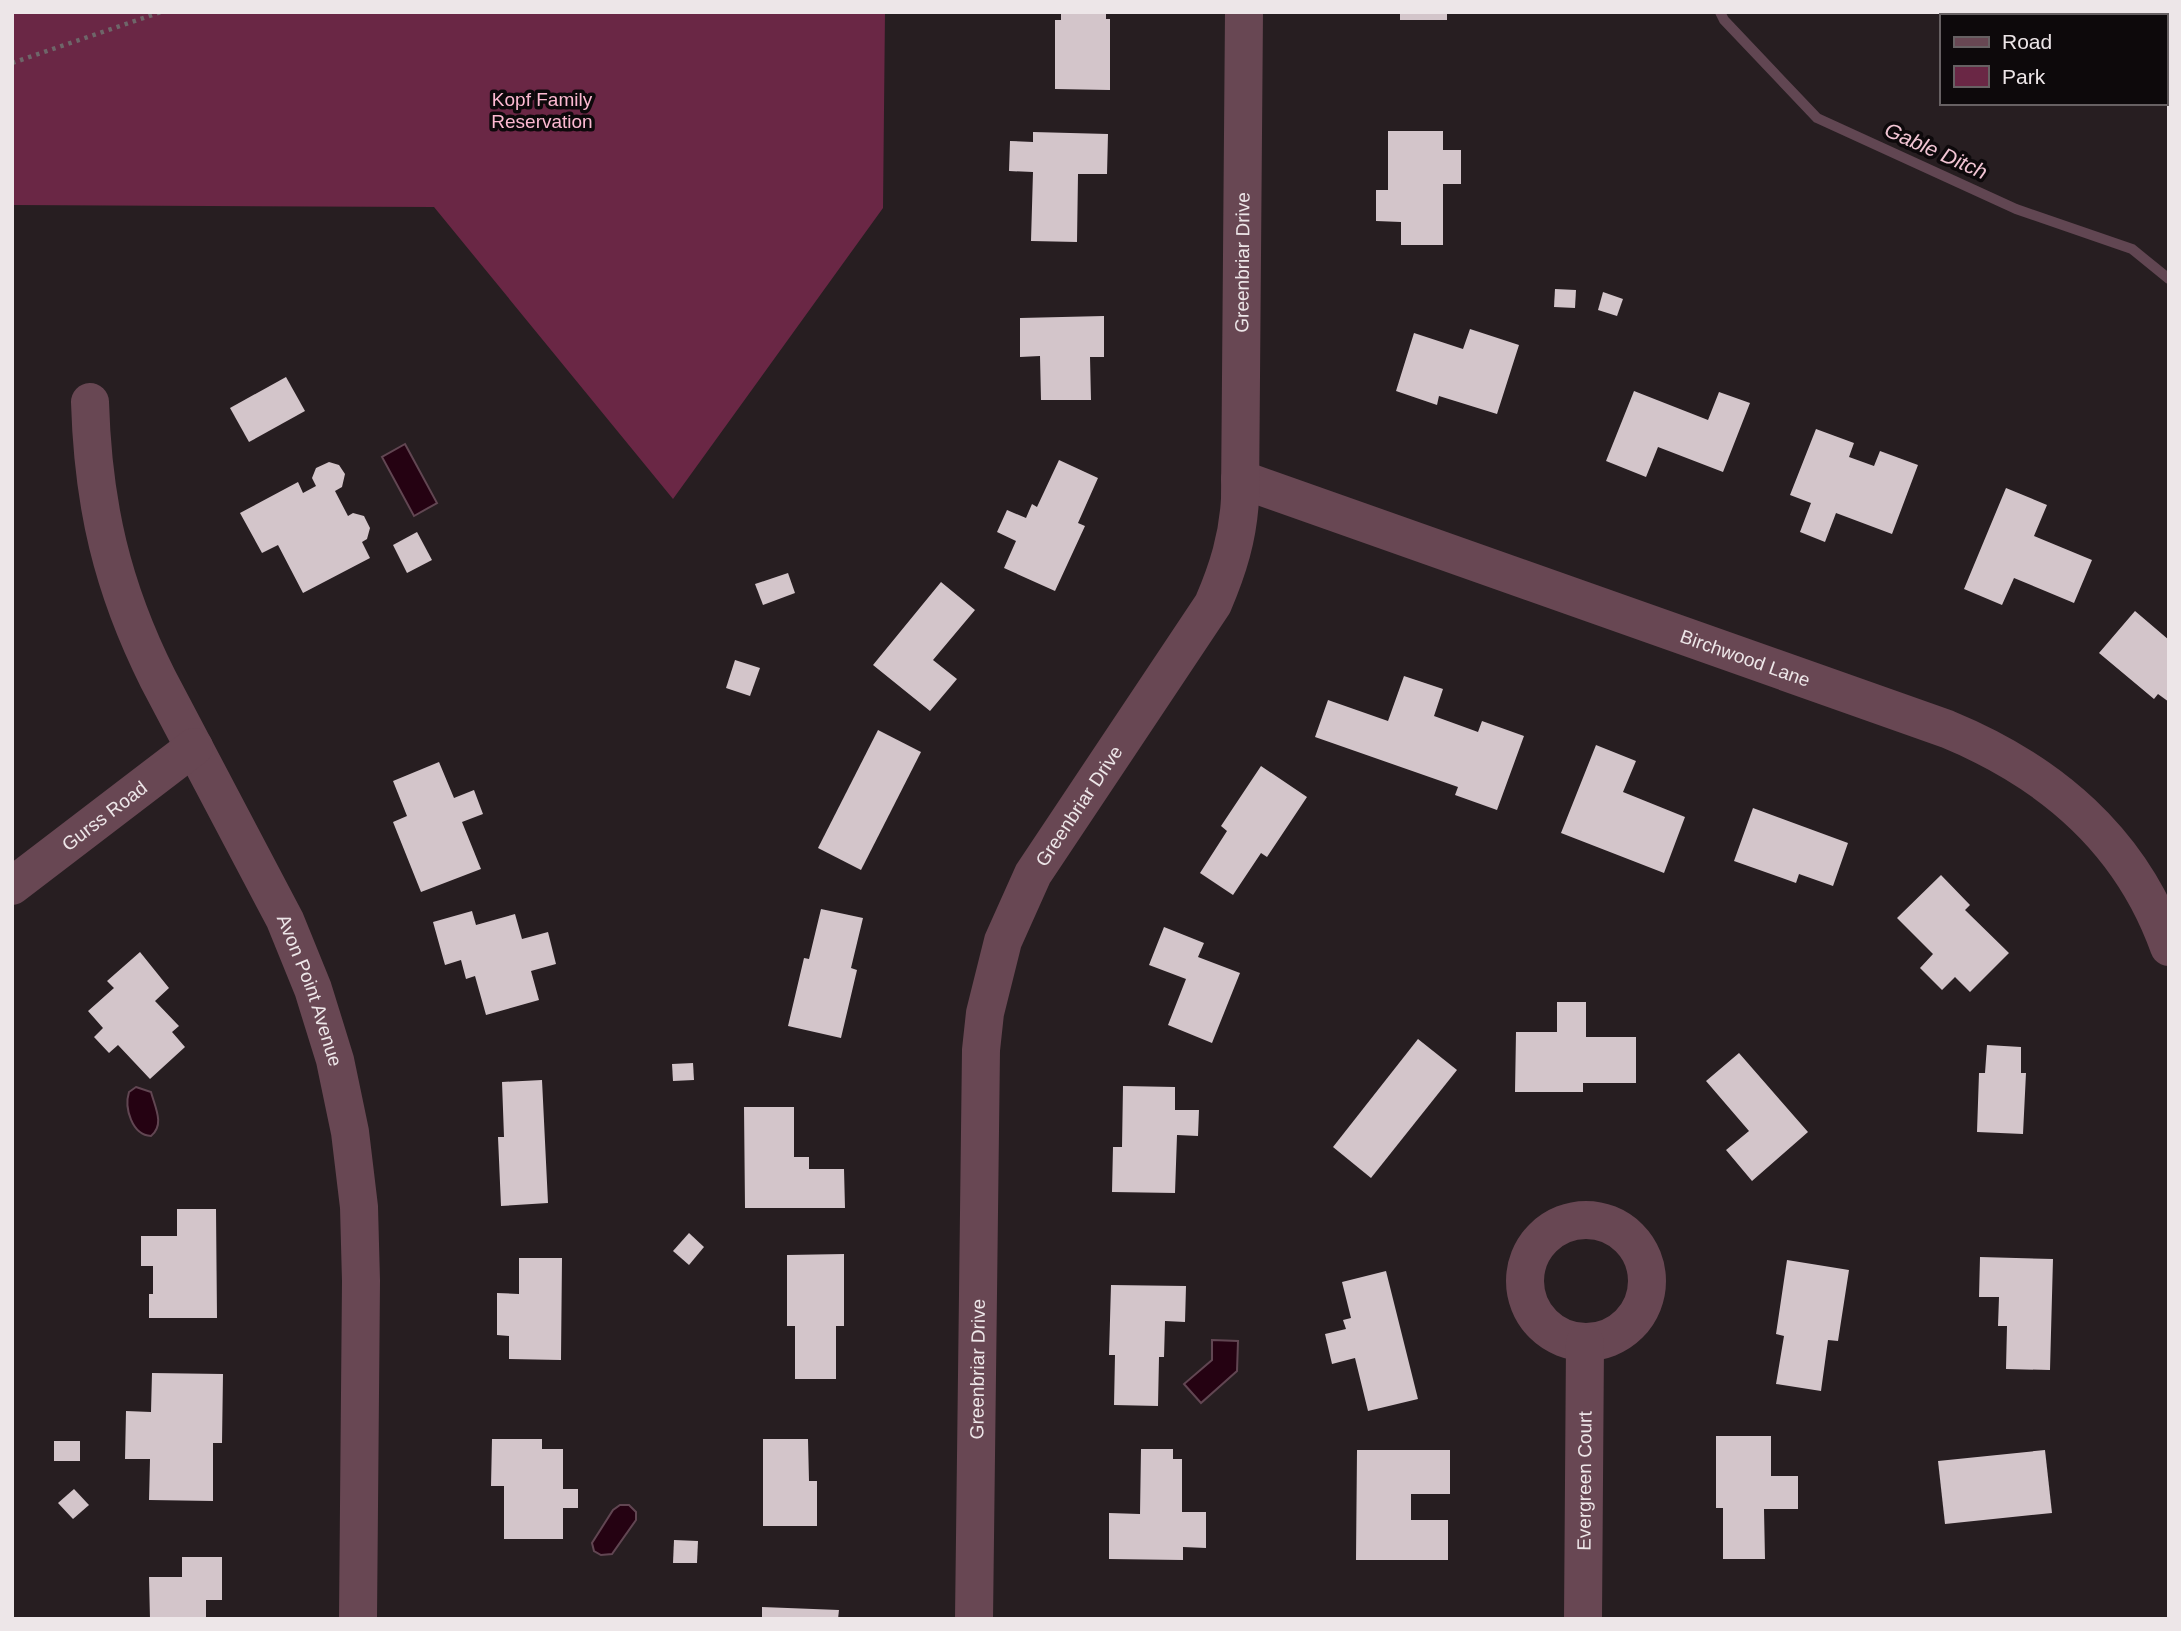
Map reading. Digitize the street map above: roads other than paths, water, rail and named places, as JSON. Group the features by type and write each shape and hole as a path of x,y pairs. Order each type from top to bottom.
{"street":[{"name":"Greenbriar Drive","path":"974,1619 981,1050 985,1013 1003,941 1033,874 1213,604 1228,570 1239,527 1244,12"},
{"name":"Avon Point Avenue","path":"90,402 98,502 119,588 142,647 268,886 313,989 335,1060 350,1132 359,1207 362,1281 358,1619"},
{"name":"Birchwood Lane","path":"1240,479 1983,744 2039,776 2064,796 2110,842 2146,895 2169,947"},
{"name":"Gurss Road","path":"12,886 194,747"},
{"name":"Evergreen Court","path":"1583,1619 1585,1343"}],"waterway":[{"name":"Gable Ditch","path":"1720,12 1724,20 1817,118 2016,209 2132,249 2169,279"}],"park label":[{"name":"Kopf Family Reservation","path":"542,110"}]}
